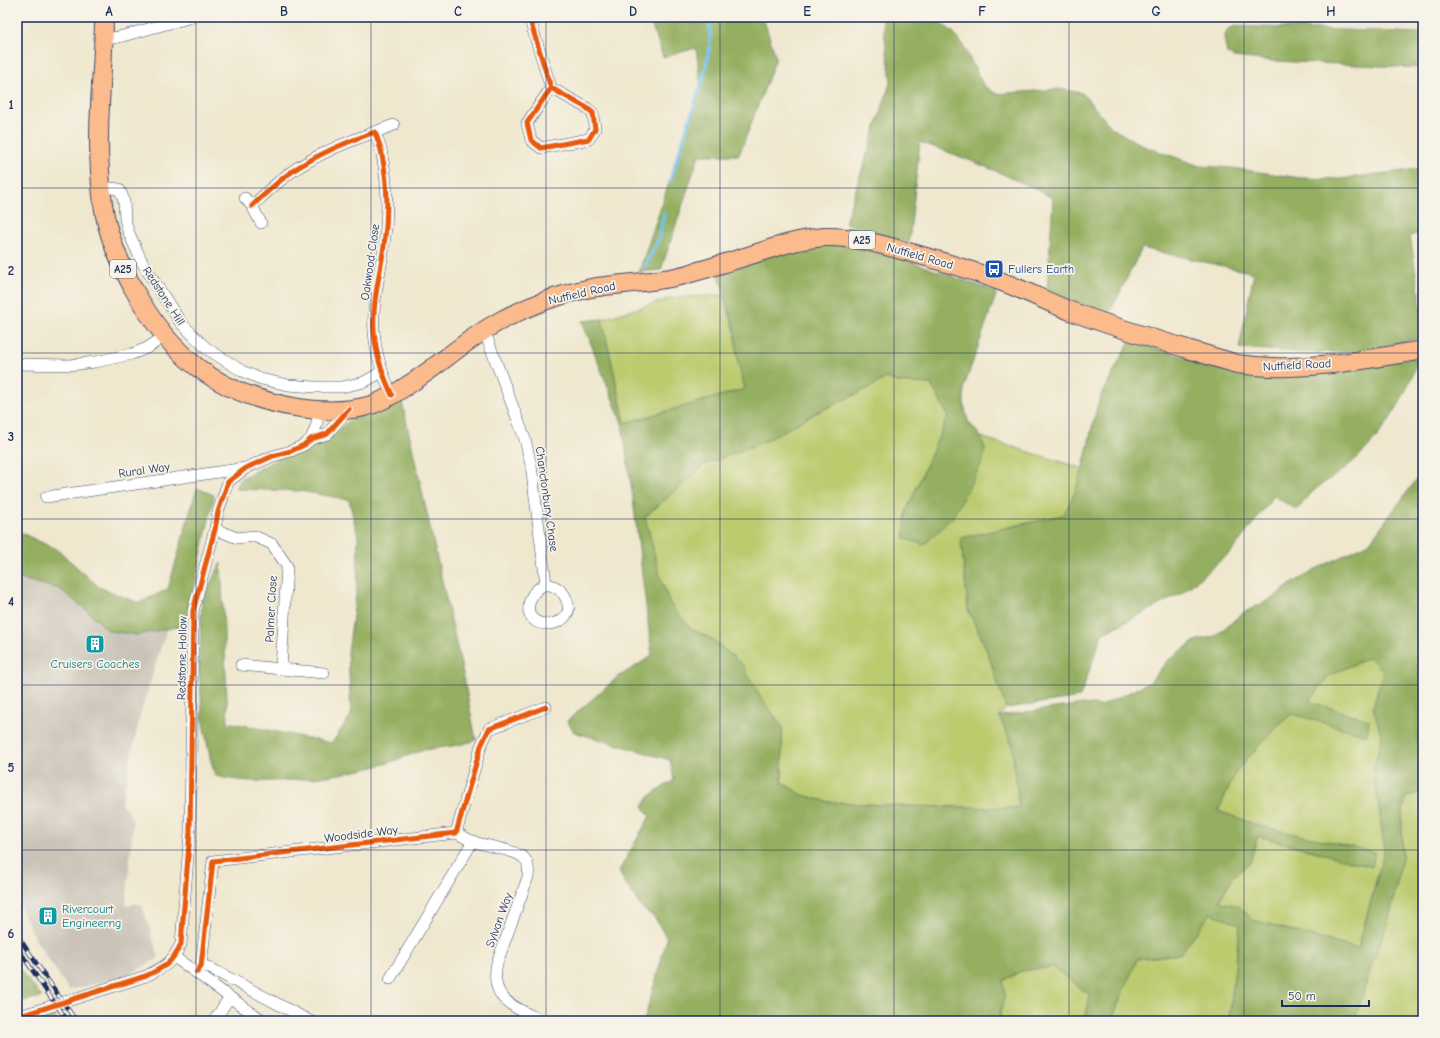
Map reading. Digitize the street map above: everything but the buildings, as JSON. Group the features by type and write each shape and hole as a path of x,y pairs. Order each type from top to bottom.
{"main road":[{"name":"Redstone Hill","path":"104,17 99,133 103,202 108,228 123,270 145,309 165,336 194,365 208,376 224,385 252,397 272,403 307,410 318,410"},
{"name":"Nutfield Road","path":"318,410 349,409 370,405 392,395 418,379 484,330 523,310 572,293 591,288 674,278 782,245 811,238 828,237 860,240 896,248 943,262 1000,281 1084,316 1237,364 1289,368 1423,350"}],"street":[{"path":"104,40 192,17"},
{"path":"530,17 551,88 587,108 593,113 595,129 589,139 541,148 531,140 527,123 551,88"},
{"path":"261,223 248,202 301,165 343,144 394,125"},
{"name":"Oakwood Close","path":"375,132 382,154 387,205 384,247 375,295 374,315 376,347 382,372 392,395"},
{"name":"Redstone Hill","path":"102,187 119,189 122,195 125,219 134,246 166,302 181,323 206,348 242,371 261,379 288,385 342,387 364,382 382,372"},
{"name":"Chanctonbury Chase","path":"484,330 525,439 531,465 546,584"},
{"path":"17,364 70,365 95,362 132,354 147,348 165,336"},
{"name":"Redstone Hollow","path":"174,957 181,944 190,832 193,611 215,529 218,512 228,482 246,468 273,456 291,451 304,445 311,439 327,434 349,409"},
{"path":"311,439 317,424 318,410"},
{"name":"Rural Way","path":"46,498 246,468"},
{"name":"Palmer Close","path":"215,529 236,538 254,536 272,544 287,566 281,668"},
{"path":"242,665 324,673"},
{"path":"456,833 481,746 489,730 546,706"},
{"name":"Sylvan Way","path":"456,833 473,842 515,853 522,857 528,865 528,877 497,963 496,984 497,991 505,1000 542,1021"},
{"name":"Woodside Way","path":"199,969 213,861 456,833"},
{"path":"390,979 473,842"},
{"path":"17,1017 146,976 164,967 174,957 199,969 230,998 264,1021"},
{"path":"199,969 208,967 310,1021"},
{"path":"214,1021 230,998"}],"shaded area":[{"path":"17,578 77,588 166,631 140,715 121,805 126,808 133,821 126,906 136,903 142,905 159,958 124,977 69,990 35,939 17,900"}],"green space":[{"path":"649,17 763,17 776,58 739,155 699,155 661,270 639,272 701,88 696,48 663,57"},
{"path":"882,17 929,17 938,21 953,32 963,45 983,85 997,94 1060,89 1082,93 1112,128 1149,148 1200,166 1232,168 1300,178 1340,179 1423,167 1423,232 1410,236 1422,312 1421,338 1371,348 1341,352 1303,352 1239,348 1254,273 1142,248 1109,314 1047,292 1053,198 988,168 920,142 909,243 845,223 891,80"},
{"path":"1235,26 1423,33 1423,68 1273,61 1233,57 1227,53 1224,38 1228,29"},
{"path":"818,244 847,244 889,254 997,292 964,387 964,405 968,421 981,437 985,449 983,461 952,518 924,545 904,538 906,512 948,416 931,384 897,382 886,378 867,389 813,414 768,440 705,464 645,517 660,577 670,604 691,629 713,640 742,664 761,698 782,726 782,782 802,795 829,802 902,806 1019,808 1012,744 999,716 1083,704 1101,706 1150,682 1168,660 1195,641 1215,636 1243,613 1273,598 1314,570 1369,543 1423,471 1423,791 1405,797 1402,820 1402,858 1389,919 1372,964 1356,1016 1359,1021 1229,1021 1240,925 1211,913 1180,954 1137,959 1111,1021 1085,1021 1090,995 1053,967 1021,971 1003,981 1005,995 1000,1012 1001,1021 644,1021 667,939 655,918 641,907 619,871 650,816 643,806 650,796 674,780 670,760 574,732 567,721 618,677 652,656 633,499 622,423 582,321 602,319 625,423 745,389 738,362 735,331 719,275 774,253","holes":["1370,657 1383,671 1373,707 1382,737 1373,772 1380,813 1384,852 1358,949 1253,920 1240,907 1219,901 1233,876 1250,862 1258,836 1372,867 1375,852 1260,826 1218,811 1237,770 1278,725 1292,714 1367,735 1369,720 1308,701 1313,697 1328,676"]},
{"path":"723,295 735,331 738,362 745,389 625,423 602,319 672,298"},
{"path":"1130,341 1233,373 1268,375 1419,357 1400,403 1382,430 1361,455 1341,472 1315,489 1297,510 1274,496 1232,551 1182,593 1102,634 1080,697 1006,708 986,648 968,610 961,538 1063,515 1077,487 1104,388"},
{"path":"886,378 897,382 931,384 948,416 906,512 985,449 981,437 1084,469 1063,515 961,538 968,610 986,648 1006,708 999,716 1012,744 1019,808 902,806 829,802 802,795 782,782 782,726 713,640 691,629 670,604 660,577 645,517 705,464 768,440 814,414 867,389"},
{"path":"402,402 463,674 476,740 457,745 425,750 388,763 347,773 278,781 256,781 215,776 203,723 199,667 202,600 221,563 228,722 332,743 351,715 348,652 357,586 358,537 349,500 301,491 235,489 240,479 285,455 332,435 352,418 375,409"},
{"path":"197,488 214,495 186,625 137,635 109,631 60,589 17,578 17,531 58,550 99,587 139,603 168,589"},
{"path":"1370,657 1383,671 1373,707 1382,737 1373,772 1380,813 1384,852 1358,949 1253,920 1239,907 1219,902 1233,876 1250,862 1260,826 1218,811 1237,770 1278,725 1292,714 1368,720 1308,701 1313,697 1328,676"},
{"path":"1423,791 1423,1021 1359,1021 1356,1016 1372,964 1389,919 1402,858 1402,820 1405,797"},
{"path":"1211,913 1240,924 1229,1021 1111,1021 1137,959 1180,954"},
{"path":"17,966 42,997 17,1002"},
{"path":"1053,967 1090,995 1085,1021 1001,1021 1000,1012 1005,995 1003,981 1021,971"},
{"path":"50,1011 58,1021 30,1021"}],"waterway":[{"path":"670,181 706,67 710,41 708,17"},
{"path":"644,267 659,239 664,213"}],"railway":[{"path":"17,935 76,1021"},
{"path":"17,947 68,1021"}],"cycle path":[{"path":"529,17 551,88 587,108 593,113 595,129 589,139 541,148 531,140 527,123 551,88"},
{"path":"252,206 295,169 319,155 375,132 381,149 384,166 387,212 384,246 375,299 374,331 380,364 392,395"},
{"path":"17,1017 146,976 167,964 181,944 190,832 193,611 215,529 218,512 228,482 246,468 273,456 291,451 304,445 311,439 327,434 349,409"},
{"path":"197,972 201,966 213,861 456,833 481,746 489,729 546,707"}],"place":[{"name":"Fullers Earth","path":"994,269"},
{"name":"Cruisers Coaches","path":"95,644"},
{"name":"Rivercourt Engineerng","path":"48,916"}]}
